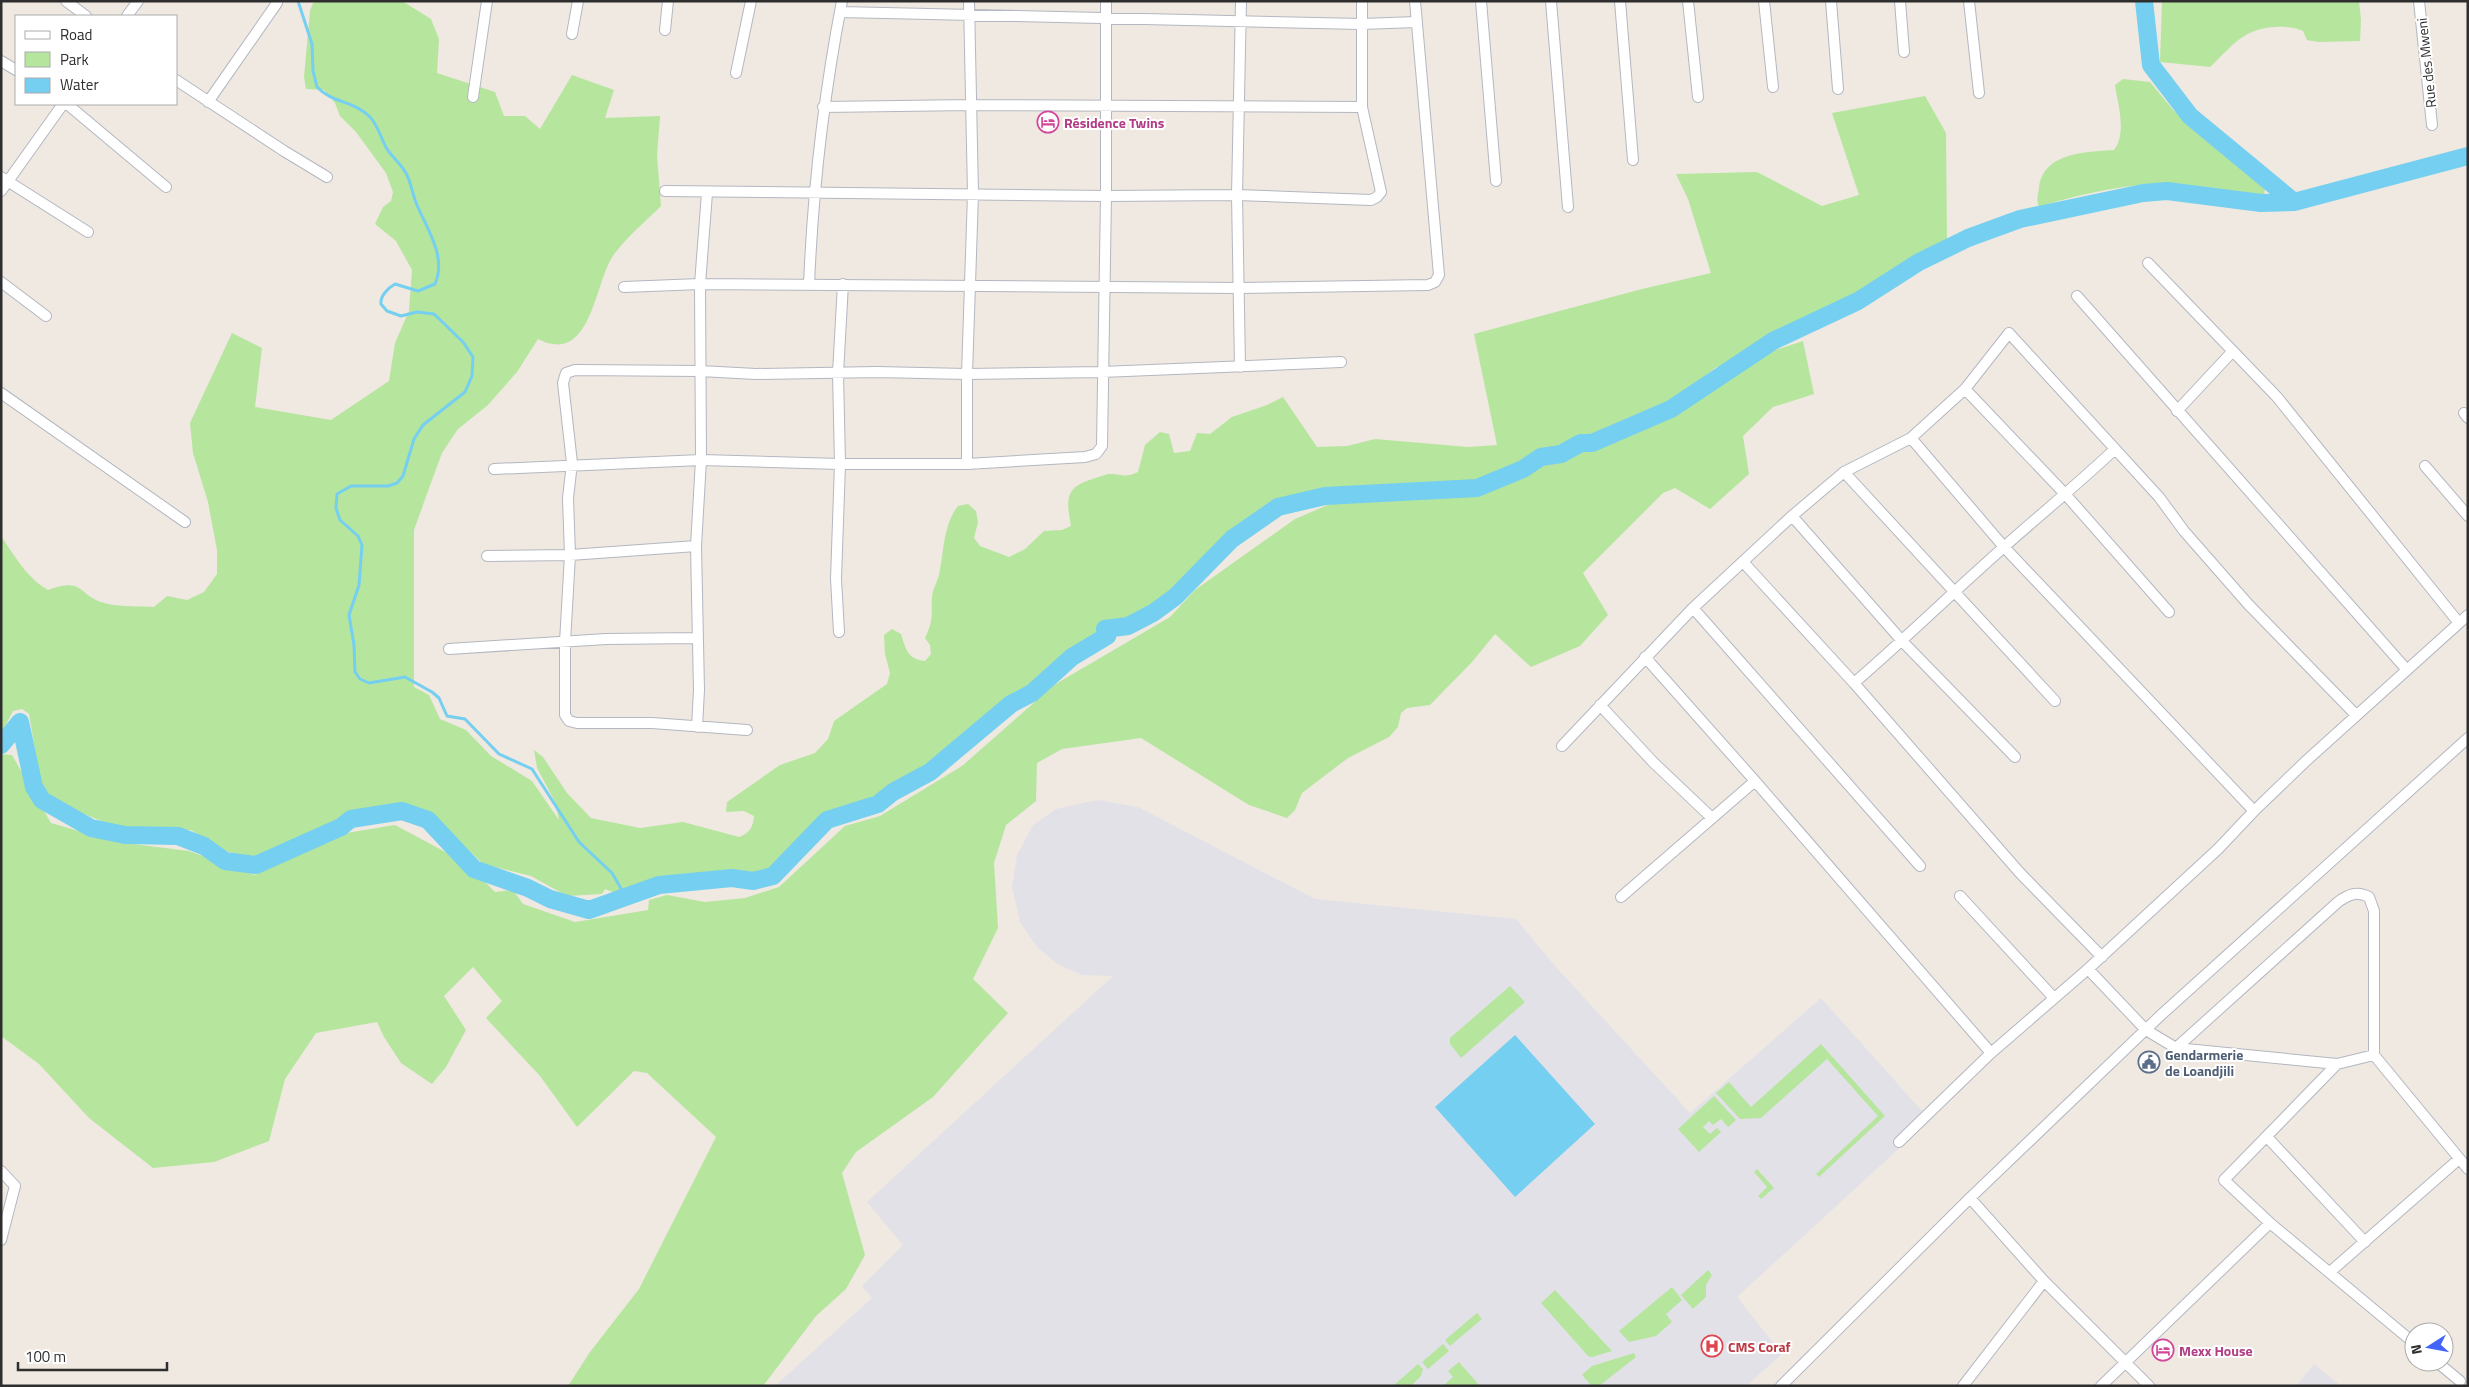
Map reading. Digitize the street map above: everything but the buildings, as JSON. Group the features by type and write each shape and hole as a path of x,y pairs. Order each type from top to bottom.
{"street":[{"path":"66,1 85,15"},
{"path":"128,15 138,1"},
{"path":"473,96 487,1"},
{"path":"572,34 578,1"},
{"path":"665,30 668,1"},
{"path":"736,73 751,1"},
{"path":"809,285 813,194 823,107 842,1"},
{"path":"967,464 967,374 973,194 969,1"},
{"path":"494,468 572,463 701,460 840,464 967,464 1085,457 1096,454 1102,446 1103,286 1106,196 1106,1"},
{"path":"1240,367 1237,195 1241,1"},
{"path":"665,191 813,194 1237,195 1371,200 1381,192 1362,107 1362,1"},
{"path":"624,287 700,284 1240,288 1428,285 1435,282 1439,275 1415,1"},
{"path":"1481,1 1496,182"},
{"path":"1551,1 1568,207"},
{"path":"1620,1 1633,160"},
{"path":"1688,1 1698,97"},
{"path":"1764,1 1773,87"},
{"path":"1831,1 1838,89"},
{"path":"1900,1 1904,52"},
{"path":"1969,1 1979,94"},
{"name":"Rue des Mweni","path":"2419,1 2432,125"},
{"path":"208,102 278,3"},
{"path":"840,12 969,17 1106,17 1361,24 1417,22"},
{"path":"1,61 15,69"},
{"path":"178,81 327,177"},
{"path":"1,191 4,180 62,105"},
{"path":"68,105 166,187"},
{"path":"823,107 971,105 1362,107"},
{"path":"4,180 88,232"},
{"path":"698,726 700,690 697,638 696,546 701,460 700,284 707,193"},
{"path":"2148,263 2277,397 2459,623"},
{"path":"1,282 46,316"},
{"path":"839,632 836,578 840,464 838,373 843,284"},
{"path":"2077,296 2407,670"},
{"path":"1562,746 1693,608 1744,563 1792,516 1844,472 1912,438 1965,389 2009,333 2159,497 2184,530 2248,604 2356,715"},
{"path":"2177,411 2232,352"},
{"path":"747,730 652,723 577,723 569,721 566,715 565,642 570,555 568,498 572,463 563,383 566,374 576,370 700,371 756,374 1102,372 1341,362"},
{"path":"1965,389 2066,495 2169,612"},
{"path":"1,393 185,522"},
{"path":"1912,438 2004,547 2254,810"},
{"path":"1854,683 1903,642 2004,547 2066,495 2115,449"},
{"path":"2426,466 2468,516"},
{"path":"1844,472 2055,701"},
{"path":"1792,516 1903,642 2015,757"},
{"path":"487,556 570,555 696,546"},
{"path":"1744,563 1854,683 2020,873 2102,957"},
{"path":"1693,608 1920,866"},
{"path":"1899,1142 1991,1053 2102,957 2218,849 2254,810 2356,715 2468,615"},
{"path":"449,649 662,637 697,638"},
{"path":"1645,657 1756,781 1991,1053"},
{"path":"1600,705 1653,762 1712,818"},
{"path":"1782,1386 1970,1198 2146,1030 2466,742"},
{"path":"1621,897 1756,781"},
{"path":"2176,1048 2338,902 2347,895 2356,893 2369,897 2374,911 2374,1055 2459,1160 2468,1168"},
{"path":"1960,896 2054,998"},
{"path":"2088,969 2146,1030 2176,1048 2337,1064 2374,1055"},
{"path":"2337,1064 2224,1180 2270,1223 2404,1335"},
{"path":"2267,1137 2365,1242"},
{"path":"2330,1272 2459,1160"},
{"path":"1,1171 15,1186 1,1240"},
{"path":"1970,1198 2044,1281 2148,1386"},
{"path":"2101,1386 2124,1361 2270,1223"},
{"path":"1963,1386 2044,1281"},
{"path":"2449,1372 2460,1381"}],"shaded area":[{"path":"1098,800 1138,807 1315,899 1516,919 1555,966 1690,1113 1821,998 1930,1120 1737,1297 1782,1354 1746,1386 775,1386 872,1298 862,1286 903,1245 867,1202 1113,976 1082,975 1057,964 1037,947 1020,922 1012,887 1017,855 1033,825 1056,809"},
{"path":"2314,1364 2341,1386 2296,1386"}],"green space":[{"path":"318,1 402,1 431,19 439,39 437,73 495,92 504,116 525,116 540,129 572,75 614,90 605,118 660,116 657,155 661,206 615,253 608,265 589,316 581,331 570,341 556,344 538,339 517,372 488,405 458,429 442,453 414,530 414,687 429,695 440,719 466,730 491,756 532,781 559,820 555,802 537,768 534,750 543,757 567,793 591,818 640,828 683,822 739,837 746,834 752,826 754,816 744,811 726,812 727,802 780,765 815,753 828,739 834,721 887,684 890,673 885,654 884,635 892,629 901,634 908,652 914,658 925,661 931,654 930,645 925,638 931,622 932,595 939,575 949,522 958,506 968,504 976,511 978,522 974,538 980,546 1009,557 1025,549 1044,531 1062,530 1071,526 1068,501 1072,490 1077,486 1108,474 1126,475 1138,472 1145,445 1160,432 1169,434 1174,453 1190,451 1197,433 1210,434 1232,417 1267,405 1283,397 1317,447 1347,446 1375,439 1468,447 1497,445 1474,334 1642,289 1711,273 1688,199 1676,174 1757,172 1822,206 1859,195 1832,113 1925,96 1946,133 1947,244 1907,265 1901,273 1799,325 1772,334 1744,356 1715,368 1672,402 1605,434 1539,454 1509,471 1466,485 1409,488 1353,486 1299,494 1265,510 1222,539 1173,592 1132,616 1104,623 1096,638 1071,652 1026,691 1007,701 976,728 967,731 941,757 878,796 828,815 780,861 764,871 746,875 666,879 615,893 605,889 602,894 567,896 531,876 483,864 440,823 415,807 361,811 346,817 339,823 313,830 287,848 250,858 222,850 191,830 125,831 70,808 45,794 41,786 29,714 22,709 13,711 1,734 1,536 27,573 48,590 60,586 76,586 98,601 119,606 154,607 167,596 187,600 204,592 217,574 217,550 208,502 193,453 190,423 232,333 262,348 255,407 331,420 389,381 395,343 409,311 412,270 396,241 375,224 383,207 391,201 393,192 386,173 356,132 340,116 335,103 324,90 306,89 304,77 310,11 313,3"},
{"path":"2162,1 2359,1 2361,20 2360,41 2318,42 2307,40 2303,31 2289,27 2274,27 2252,32 2241,38 2210,67 2160,62"},
{"path":"2123,79 2150,82 2174,111 2260,180 2265,187 2264,197 2192,186 2154,184 2138,185 2068,198 2039,207 2037,200 2039,188 2042,176 2048,167 2068,156 2079,153 2114,150 2118,143 2121,127 2115,85"},
{"path":"1803,341 1814,394 1773,407 1743,436 1749,474 1710,509 1675,488 1663,493 1583,573 1608,615 1580,646 1531,667 1495,634 1472,662 1430,705 1407,708 1401,713 1398,727 1389,737 1348,758 1302,793 1295,810 1287,818 1249,805 1141,738 1062,749 1037,763 1036,801 1006,825 994,863 998,928 973,979 1008,1013 933,1097 856,1152 842,1173 865,1255 846,1289 816,1316 763,1386 568,1386 590,1352 639,1289 716,1137 647,1073 634,1071 577,1127 540,1076 486,1018 502,1001 473,967 444,996 466,1030 446,1067 432,1084 401,1063 384,1037 377,1022 316,1033 285,1079 269,1141 214,1162 153,1168 89,1118 39,1064 1,1036 1,754 12,755 51,823 117,842 189,851 255,875 340,834 395,825 466,863 495,892 513,890 523,904 575,922 648,910 649,900 667,895 705,902 745,898 779,887 845,826 880,816 962,766 1054,685 1170,617 1195,590 1295,519 1330,504 1470,494 1654,422 1763,354"},
{"path":"1510,986 1525,1002 1461,1058 1450,1044 1450,1038"},
{"path":"1821,1044 1885,1116 1819,1177 1816,1174 1878,1116 1827,1059 1761,1118 1740,1119 1716,1093 1729,1082 1751,1107"},
{"path":"1714,1096 1736,1120 1728,1127 1721,1119 1713,1125 1709,1121 1703,1127 1710,1134 1717,1128 1721,1132 1699,1152 1678,1129"},
{"path":"1757,1169 1774,1188 1761,1199 1758,1196 1767,1187 1754,1172"},
{"path":"1708,1270 1712,1275 1706,1285 1706,1297 1693,1309 1681,1295"},
{"path":"1672,1287 1682,1300 1666,1314 1672,1322 1656,1336 1629,1342 1619,1331"},
{"path":"1555,1290 1612,1351 1592,1357 1588,1356 1541,1303"},
{"path":"1477,1313 1482,1319 1450,1346 1445,1340"},
{"path":"1443,1344 1449,1351 1428,1369 1422,1362"},
{"path":"1634,1353 1636,1357 1599,1386 1592,1386 1582,1375 1592,1366"},
{"path":"1459,1362 1480,1386 1443,1386 1453,1377 1448,1371"},
{"path":"1418,1364 1423,1369 1421,1376 1411,1386 1394,1385"}],"water":[{"path":"1515,1035 1595,1124 1515,1197 1435,1107"}],"waterway":[{"path":"298,1 312,44 313,71 317,87 329,96 357,107 372,119 387,149 402,167 410,182 415,201 437,253 439,264 435,284 418,291 395,284 385,293 381,304 387,311 401,316 417,312 434,314 463,342 473,357 472,376 465,392 423,425 414,439 403,476 397,483 388,486 351,486 337,494 336,508 340,520 358,536 362,545 359,585 349,615 354,645 355,672 360,679 369,683 405,677 439,698 447,716 465,719 499,754 532,769 579,842 612,873 626,897"},
{"path":"2144,1 2151,65 2190,116 2294,202"},
{"path":"1,745 20,722 34,787 42,800 91,828 125,835 178,836 204,846 225,861 256,865 341,827 351,819 402,811 428,820 474,869 528,888 550,899 589,910 659,885 732,878 753,881 773,876 827,820 878,804 893,792 930,772 1011,704 1032,693 1072,657 1107,636 1105,629 1128,626 1153,613 1175,597 1232,539 1278,507 1325,496 1477,488 1523,469 1541,457 1561,454 1581,443 1592,443 1671,409 1773,341 1858,301 1919,262 1968,238 2020,219 2143,193 2167,191 2261,203 2294,202 2468,156"}],"place":[{"name":"Résidence Twins","path":"1048,122"},
{"name":"Gendarmerie de Loandjili","path":"2149,1062"},
{"name":"CMS Coraf","path":"1712,1346"},
{"name":"Mexx House","path":"2163,1350"}]}
